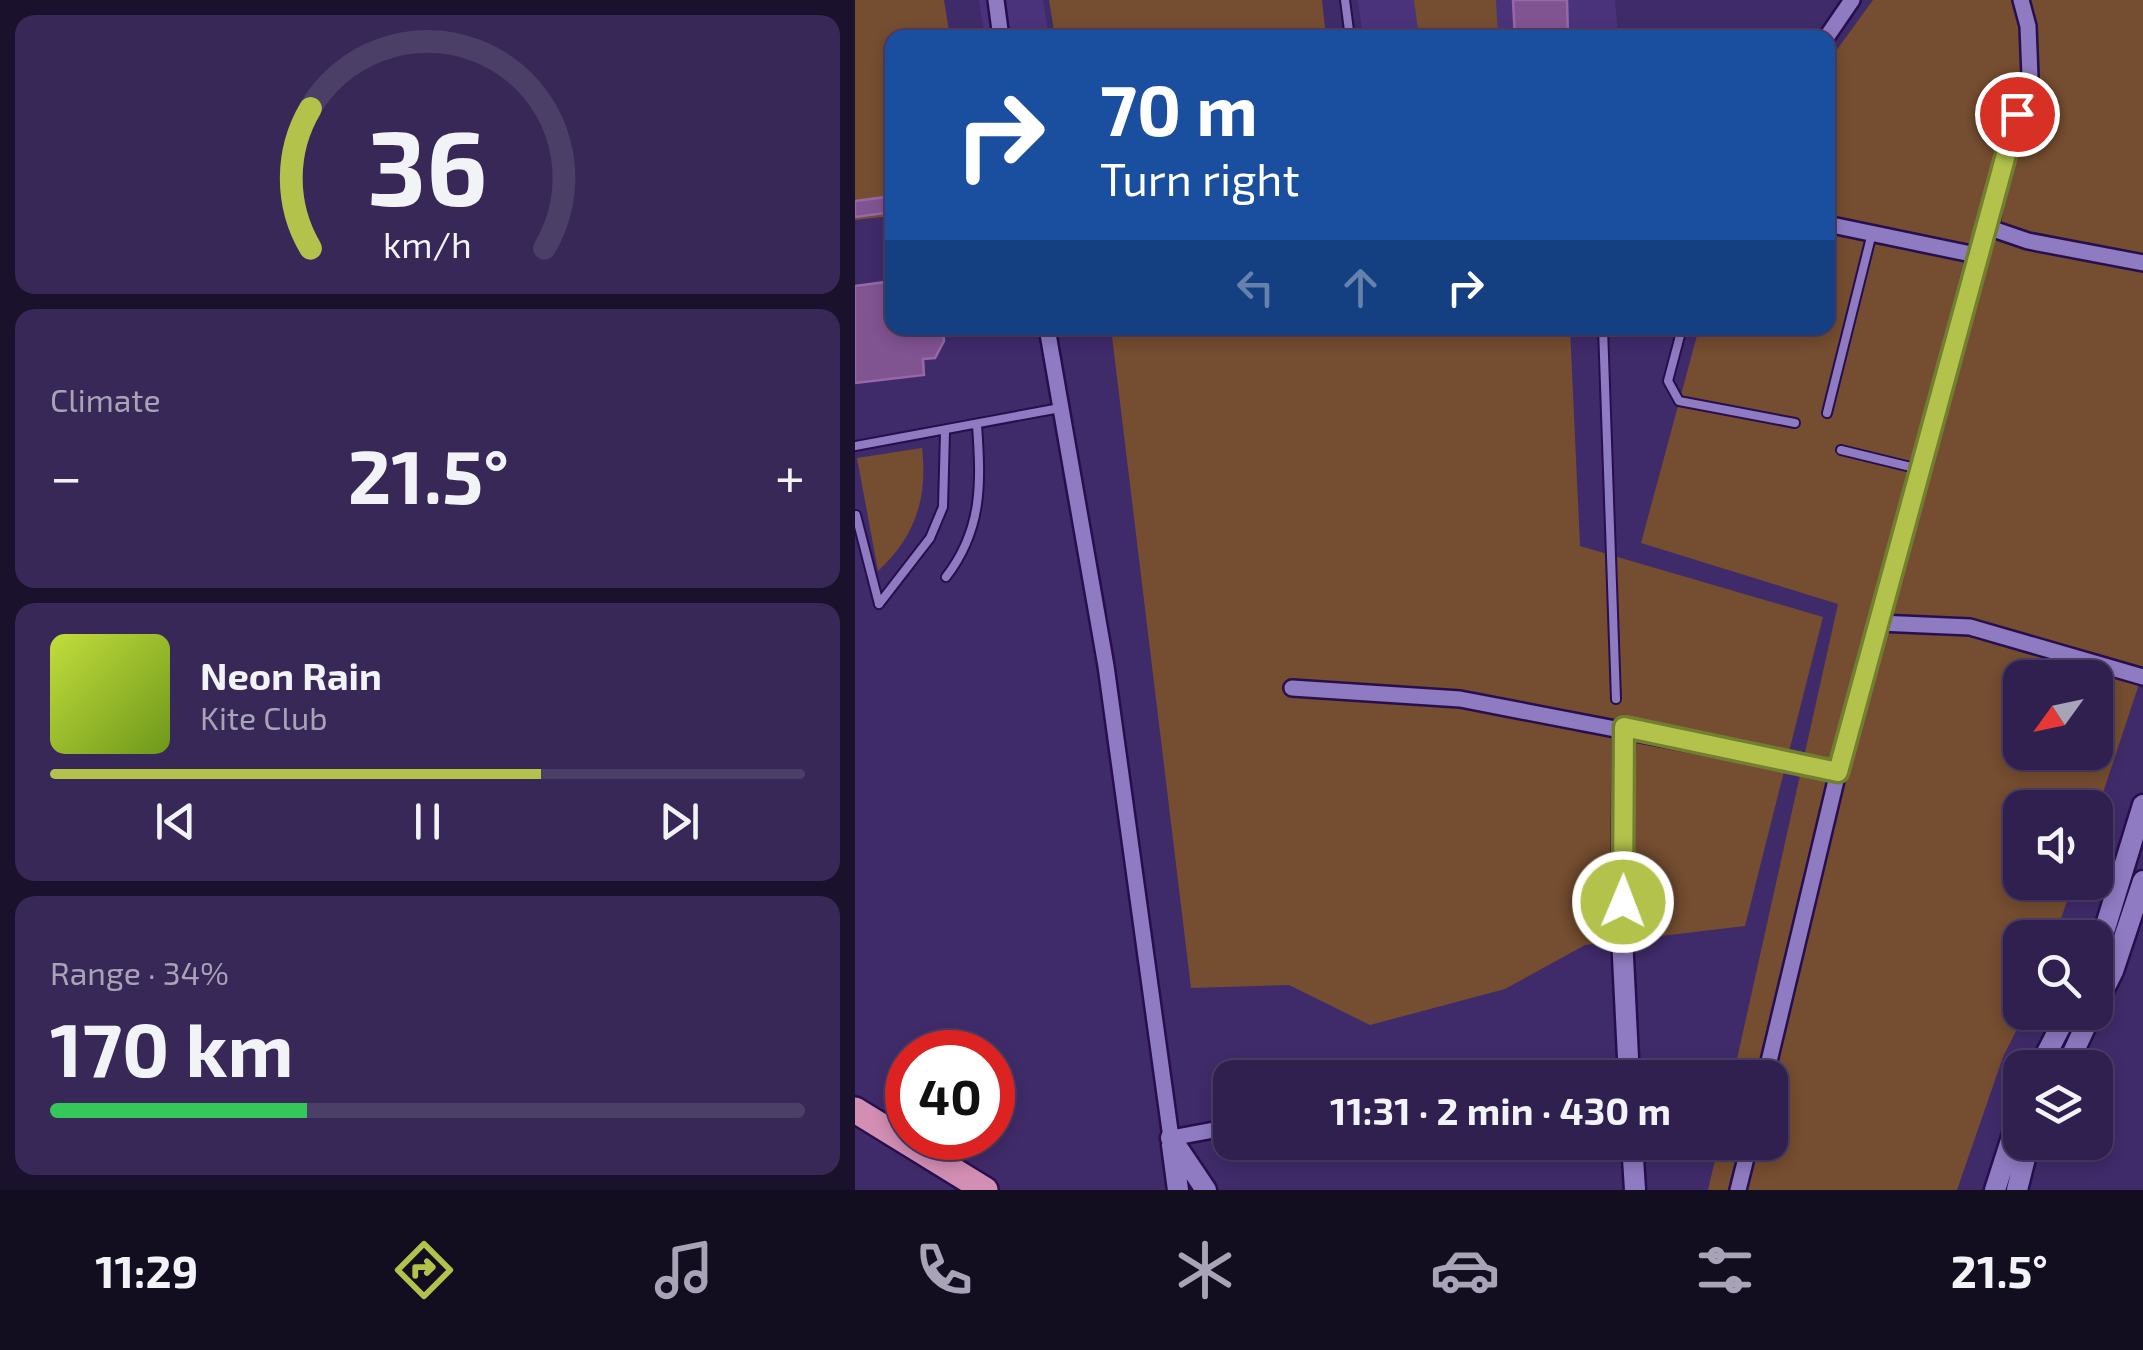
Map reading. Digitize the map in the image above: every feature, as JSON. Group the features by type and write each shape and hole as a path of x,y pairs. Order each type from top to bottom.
{"highway":[{"path":"855,1110 985,1190"}],"street":[{"path":"995,0 1000,30"},
{"path":"1831,30 1852,0"},
{"path":"1769,1060 1838,772 1977,255 1990,228 2003,152 2030,77 2028,26 2021,0"},
{"path":"1835,226 1977,255"},
{"path":"1990,228 2028,241 2143,263"},
{"path":"1048,335 1106,666 1178,1190"},
{"path":"1879,623 1969,627 2143,677"},
{"path":"1293,688 1460,698 1624,727 1838,772"},
{"path":"1624,727 1622,937 1628,1060"},
{"path":"2108,920 2143,805"},
{"path":"2113,960 2140,890 2117,890"},
{"path":"1171,1138 1213,1130"},
{"path":"1171,1138 1206,1190"},
{"path":"1634,1160 1635,1190"},
{"path":"1738,1190 1746,1160"},
{"path":"1995,1190 2005,1160"},
{"path":"2017,1190 2024,1160"}],"lane":[{"path":"1345,0 1349,30"},
{"path":"1827,413 1872,233"},
{"path":"1603,335 1616,699"},
{"path":"1680,335 1668,381 1679,401 1795,423"},
{"path":"855,446 1060,408"},
{"path":"946,576 967,549 978,504 977,425"},
{"path":"855,514 879,604 930,538 943,507 945,432"},
{"path":"1841,450 1919,469"}],"shaded area":[{"path":"855,0 944,0 949,30 885,30 885,217 855,220"},
{"path":"979,0 1043,0 1048,30 984,30"},
{"path":"1049,0 1322,0 1325,30 1054,30"},
{"path":"1358,0 1615,0 1617,30 1362,30"},
{"path":"1414,0 1496,0 1498,30 1418,30"},
{"path":"1873,0 2143,0 2143,672 2113,763 2113,660 2003,660 2003,770 2111,770 2104,790 2003,790 2003,900 2067,900 2061,920 2003,920 2003,1030 2016,1030 2003,1050 1957,1190 1708,1190 1715,1160 1788,1160 1788,1060 1737,1060 1838,604 1641,543 1697,335 1835,335 1835,52"},
{"path":"1112,335 1570,335 1580,546 1823,617 1745,926 1585,945 1505,989 1370,1025 1289,985 1191,988"},
{"path":"922,448 923,484 916,516 901,544 878,571 857,458"}],"building":[{"path":"1513,0 1567,0 1568,30 1515,30"},
{"path":"885,197 885,213 855,217 855,201"},
{"path":"885,282 885,335 944,335 935,358 923,359 924,375 855,383 855,286"}],"route":[{"path":"1623,902 1624,727 1838,772 1977,255 1990,228 2003,152 2017,114"}]}
